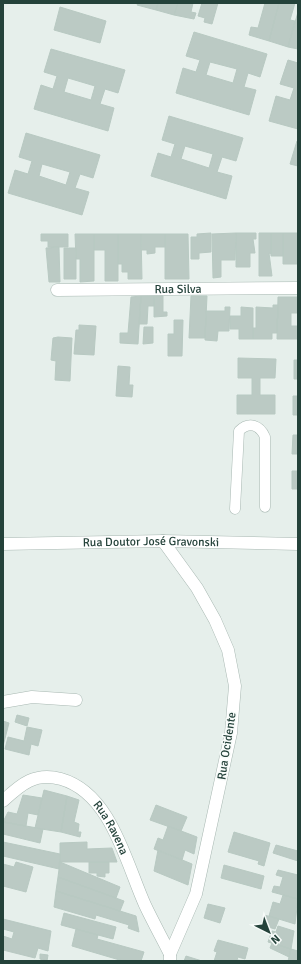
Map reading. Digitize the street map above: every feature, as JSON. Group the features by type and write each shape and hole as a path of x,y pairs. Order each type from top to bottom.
{"street":[{"name":"Rua Silva","path":"57,290 298,288"},
{"name":"Rua Doutor José Gravonski","path":"3,544 163,542 298,544"},
{"name":"Rua Ocidente","path":"163,542 197,588 215,620 228,650 235,686 231,733 196,894 170,958"},
{"path":"3,702 32,697 76,700"},
{"name":"Rua Ravena","path":"3,801 16,788 34,777 53,777 74,782 88,792 100,806 119,841 145,906 170,958"}],"lane":[{"path":"235,509 239,431 244,426 252,424 260,428 265,437 265,507"}],"building":[{"path":"138,3 158,3 156,10 137,5"},
{"path":"158,3 178,3 174,15 156,10"},
{"path":"178,3 193,3 191,12 196,13 194,19 174,15"},
{"path":"202,3 218,3 212,24 204,22 205,18 198,16"},
{"path":"265,3 279,3 269,41 249,35 251,27 258,28"},
{"path":"279,3 295,3 290,20 295,21 288,47 269,41"},
{"path":"60,7 106,21 100,43 54,30"},
{"path":"298,12 298,49 288,47"},
{"path":"194,32 267,54 260,77 248,73 244,87 256,90 249,115 176,93 183,68 196,72 200,60 186,56","holes":["210,62 237,69 233,83 206,75"]},
{"path":"51,49 125,70 118,93 105,89 100,104 114,108 108,131 34,109 41,85 53,89 57,76 44,72","holes":["68,78 95,86 91,100 64,92"]},
{"path":"288,60 298,63 298,129 269,121 276,96 290,100 294,88 280,84"},
{"path":"169,116 243,138 236,161 222,157 217,172 232,176 226,199 151,176 158,153 171,157 175,144 162,140","holes":["185,146 213,154 209,168 181,159"]},
{"path":"26,133 100,155 93,178 80,174 75,188 89,192 82,215 8,193 15,170 28,174 32,161 19,157","holes":["42,164 70,172 66,185 39,176"]},
{"path":"298,141 298,166 290,164"},
{"path":"211,233 211,252 199,253 199,259 191,259 191,237 197,237 197,234"},
{"path":"236,233 256,233 256,239 253,239 255,253 250,253 250,267 236,267"},
{"path":"236,233 235,260 221,260 221,277 213,278 212,234"},
{"path":"259,233 271,233 271,254 269,253 272,276 259,276"},
{"path":"271,233 283,233 283,256 271,256"},
{"path":"283,233 298,233 298,264 283,264"},
{"path":"41,234 68,234 68,247 48,247 48,241 41,241"},
{"path":"75,234 94,234 94,281 80,282 80,259 76,259"},
{"path":"94,234 118,234 118,281 105,281 105,250 94,250"},
{"path":"118,234 141,234 142,279 128,279 128,272 122,272 122,264 118,264"},
{"path":"141,234 165,234 165,247 155,247 155,253 147,254 147,250 141,250"},
{"path":"165,234 188,234 189,279 165,279"},
{"path":"59,247 60,282 49,282 46,248"},
{"path":"64,248 76,248 76,279 64,279"},
{"path":"141,296 138,344 120,343 120,333 128,333 131,297"},
{"path":"141,296 154,296 154,306 148,306 147,324 139,324"},
{"path":"154,296 163,296 163,312 167,312 167,316 154,317"},
{"path":"191,296 207,296 205,338 189,338"},
{"path":"278,297 298,297 298,313 291,313 291,326 298,326 298,339 277,339"},
{"path":"273,305 278,305 277,333 272,333 272,339 253,339 253,328 256,328 256,307 273,308"},
{"path":"225,307 230,307 229,331 218,331 217,341 205,340 206,311 225,311"},
{"path":"241,307 253,308 253,339 239,339 239,329 230,329 230,316 241,316"},
{"path":"174,320 183,320 182,356 168,356 168,334 174,334"},
{"path":"79,325 96,326 94,355 74,354 76,330 79,330"},
{"path":"144,327 153,327 153,343 143,344"},
{"path":"53,338 72,338 70,381 55,380 56,361 51,360"},
{"path":"238,358 276,359 275,378 260,378 260,395 275,395 275,414 237,414 237,395 252,395 252,378 238,378"},
{"path":"294,360 298,360 298,379 294,379"},
{"path":"118,366 130,367 129,385 133,385 132,397 116,396"},
{"path":"293,396 298,396 298,415 293,415"},
{"path":"293,435 298,435 298,454 292,454"},
{"path":"292,471 298,471 298,489 292,489"},
{"path":"17,715 29,718 27,726 15,722"},
{"path":"3,721 9,723 3,746"},
{"path":"27,727 42,730 38,746 31,744 29,755 5,749 8,737 24,741"},
{"path":"44,790 67,796 61,832 35,828"},
{"path":"23,795 42,798 38,815 28,813 26,826 3,822 8,812 17,814"},
{"path":"67,796 79,800 74,822 79,824 78,832 81,832 80,837 61,832"},
{"path":"156,805 187,817 181,831 150,820"},
{"path":"3,822 43,829 40,843 3,834"},
{"path":"168,826 197,837 194,854 185,850 182,860 154,849 158,838 163,840"},
{"path":"234,832 270,843 264,866 258,864 259,861 228,852"},
{"path":"3,842 60,854 59,869 3,856"},
{"path":"87,842 87,849 112,848 117,862 60,862 60,843"},
{"path":"276,845 298,851 298,861 273,853"},
{"path":"158,850 192,864 188,885 154,871"},
{"path":"16,862 33,867 26,892 3,886 3,864 14,867"},
{"path":"60,862 120,887 116,898 58,877"},
{"path":"89,862 109,862 109,873 105,873 105,877 97,876 97,873 89,873"},
{"path":"224,865 264,876 261,889 221,878"},
{"path":"278,870 298,875 298,899 272,892 274,886 280,887 283,877 276,875"},
{"path":"58,877 124,901 120,911 56,891"},
{"path":"56,891 136,916 139,932 128,928 129,925 96,915 95,919 54,907"},
{"path":"283,895 298,899 295,924 269,916 273,902 280,904"},
{"path":"208,904 225,908 220,923 204,918"},
{"path":"64,913 116,927 113,939 61,925"},
{"path":"264,915 279,919 275,929 261,925"},
{"path":"3,919 51,931 48,951 38,948 35,958 3,950 3,936 12,939 14,932 3,929"},
{"path":"278,926 294,931 291,949 268,942 272,931 276,932"},
{"path":"76,929 98,935 97,939 144,952 141,961 123,961 72,946"},
{"path":"218,940 248,948 245,959 238,957 237,960 244,961 214,961 217,952 214,951"},
{"path":"272,943 291,949 289,957 270,948"},
{"path":"291,949 298,951 298,961 288,961"},
{"path":"40,954 48,955 47,961 40,959"},
{"path":"186,956 202,961 184,961"}]}
